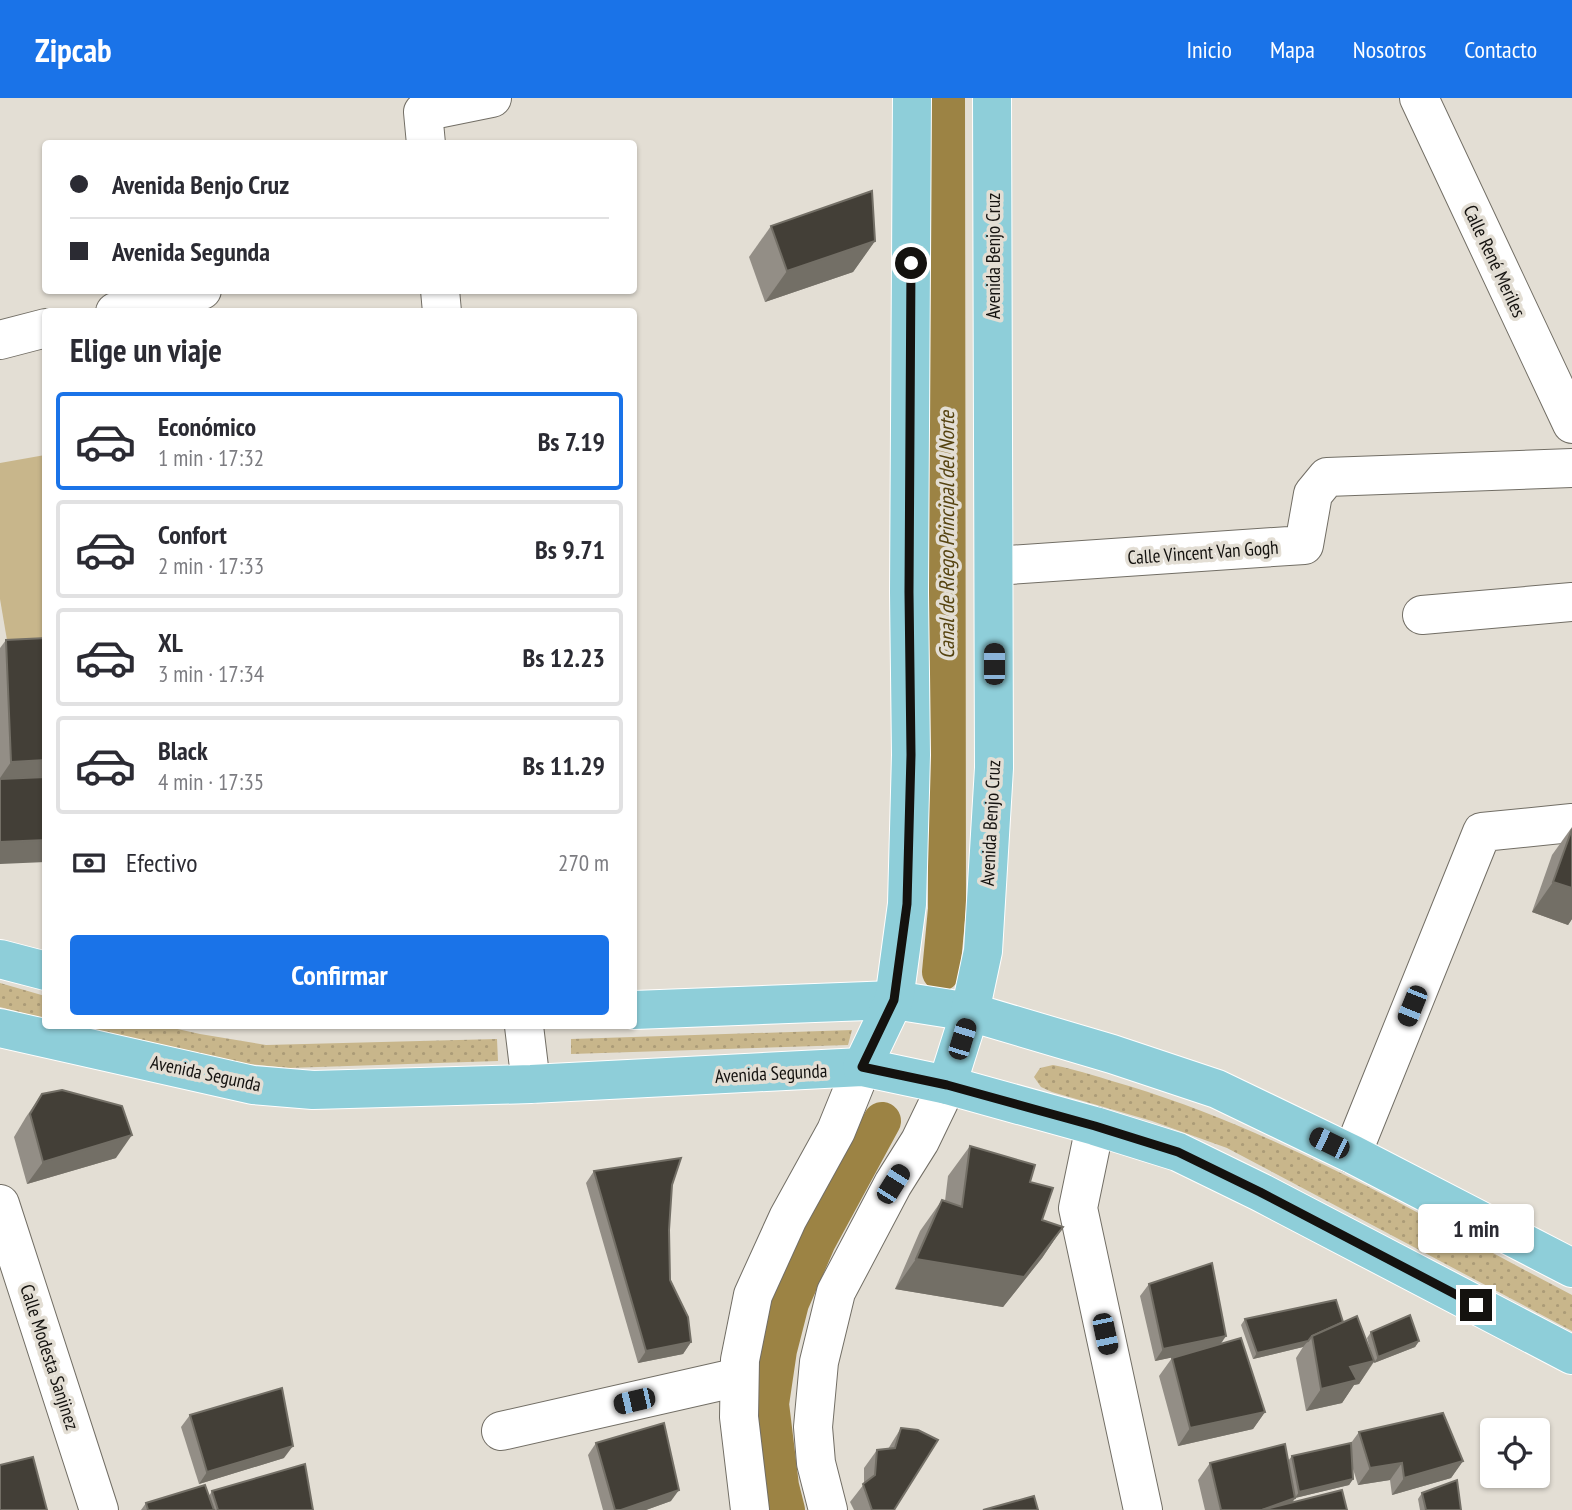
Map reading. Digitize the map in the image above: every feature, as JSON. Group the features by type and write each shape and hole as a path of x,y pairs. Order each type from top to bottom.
{"main road":[{"path":"862,1067 894,1000 907,904 911,755 909,592 912,98"},
{"name":"Avenida Benjo Cruz","path":"947,1085 970,1012 984,951 994,768 992,98"},
{"path":"0,959 42,970"},
{"path":"637,1010 894,1000 970,1012 1112,1054 1217,1089 1352,1154 1572,1268"},
{"name":"Avenida Segunda","path":"0,1028 253,1085 313,1090 531,1084 862,1067 947,1085 1095,1126 1190,1158 1572,1356"}],"street":[{"path":"425,128 492,98"},
{"name":"Calle René Meriles","path":"1419,98 1572,424"},
{"path":"131,308 186,294"},
{"path":"0,340 42,329"},
{"name":"Calle Vincent Van Gogh","path":"994,566 1304,545 1313,494 1327,477 1572,468"},
{"path":"1422,615 1572,602"},
{"path":"1352,1154 1482,832 1572,823"},
{"path":"524,1029 531,1084"},
{"path":"750,1510 739,1417 739,1377 753,1295 788,1218 836,1131 862,1067"},
{"name":"Avenida Benjo Cruz","path":"828,1510 816,1463 813,1427 819,1363 836,1292 893,1184 920,1142 947,1085"},
{"path":"1095,1126 1078,1208 1143,1510"},
{"name":"Calle Modesta Sanjinez","path":"0,1204 99,1510"},
{"path":"501,1431 739,1377"}],"shaded area":[{"path":"42,456 42,640 8,646 0,599 0,463"},
{"path":"0,983 42,995 42,1018 0,1007"},
{"path":"83,1029 178,1029 266,1045 497,1039 498,1061 288,1068 228,1062"},
{"path":"852,1030 848,1045 571,1054 571,1039"},
{"path":"1053,1065 1129,1086 1187,1106 1244,1128 1355,1180 1572,1295 1572,1331 1227,1148 1152,1121 1041,1087 1034,1077 1040,1068"}],"building":[{"path":"872,191 875,241 787,271 771,226"},
{"path":"42,638 42,760 11,762 6,640"},
{"path":"42,777 42,840 0,842 0,779"},
{"path":"1572,829 1572,888 1553,882"},
{"path":"62,1090 122,1106 132,1135 43,1162 30,1114 42,1094"},
{"path":"970,1146 1035,1165 1030,1182 1053,1188 1042,1220 1063,1227 1024,1277 916,1259 942,1200 962,1207"},
{"path":"681,1158 672,1185 670,1280 688,1317 691,1342 646,1351 594,1171"},
{"path":"1212,1263 1226,1336 1163,1349 1149,1284"},
{"path":"1336,1300 1343,1322 1312,1336 1308,1341 1257,1353 1245,1319"},
{"path":"1410,1315 1419,1341 1378,1357 1371,1332"},
{"path":"1357,1316 1374,1361 1350,1367 1357,1380 1321,1389 1312,1336"},
{"path":"1241,1338 1265,1412 1190,1428 1172,1358"},
{"path":"282,1388 293,1446 207,1472 190,1415"},
{"path":"1443,1413 1463,1461 1404,1478 1402,1463 1370,1468 1359,1432"},
{"path":"664,1423 679,1490 615,1510 596,1443"},
{"path":"901,1428 918,1430 938,1440 894,1510 872,1510 863,1484 875,1475 877,1450 895,1448"},
{"path":"1351,1443 1353,1479 1299,1492 1292,1456"},
{"path":"1285,1444 1295,1498 1262,1510 1221,1510 1210,1463"},
{"path":"33,1457 47,1510 0,1510 0,1465"},
{"path":"305,1464 313,1510 218,1510 212,1491"},
{"path":"1457,1480 1461,1510 1426,1510 1422,1493"},
{"path":"205,1485 214,1510 148,1510 146,1503"},
{"path":"1342,1490 1347,1510 1262,1510"},
{"path":"1034,1496 1038,1510 983,1510"}],"waterway":[{"name":"Canal de Riego Principal del Norte","path":"941,972 947,909 946,98"},
{"name":"Canal de Riego Principal del Norte","path":"786,1510 780,1486 770,1404 778,1350 790,1303 817,1241 882,1121"}],"route":[{"path":"911,263 911,755 907,904 894,1000 862,1067 947,1085 1178,1152 1476,1305"}]}
